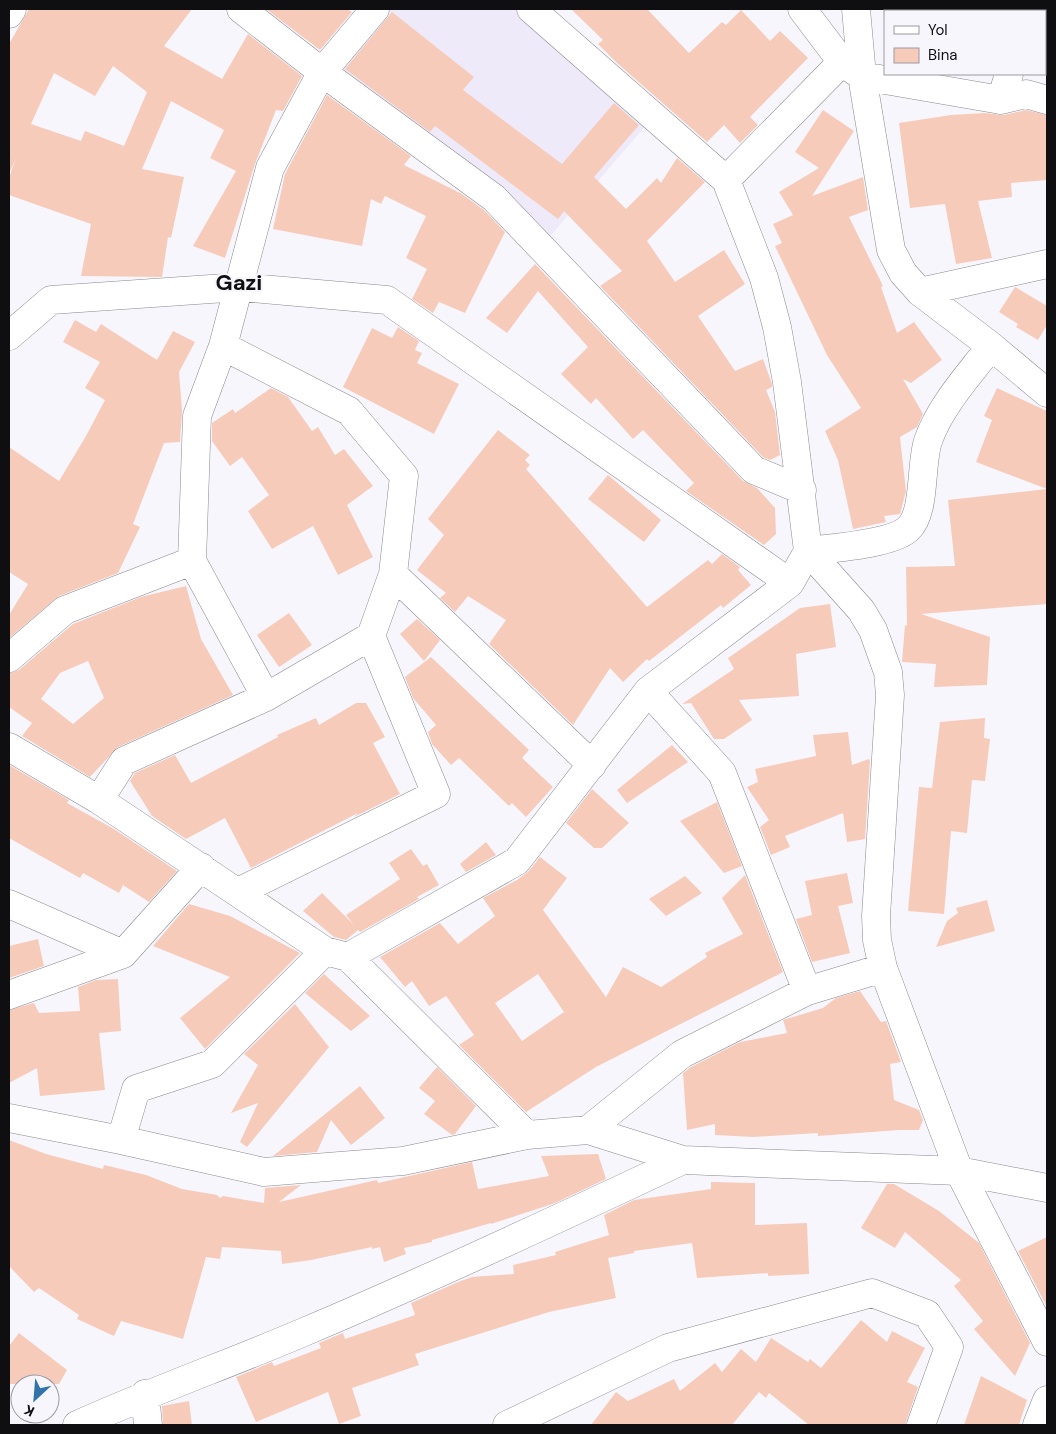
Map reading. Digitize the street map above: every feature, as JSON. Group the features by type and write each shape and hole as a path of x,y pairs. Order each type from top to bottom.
{"street":[{"path":"9,14 12,9"},
{"path":"241,9 322,72 494,198 754,470 802,490"},
{"path":"266,697 192,561 197,416 223,346 270,168 322,72 375,9"},
{"path":"121,1140 136,1089 212,1064 337,954 517,861 648,691 790,583 808,551 788,382 777,327 764,278 726,180 531,9"},
{"path":"802,9 852,69 1001,100 1026,94 1047,100"},
{"path":"856,9 852,69 891,250 903,273 920,292 991,346 1047,393"},
{"path":"726,180 852,69"},
{"path":"1001,100 1010,75"},
{"path":"920,292 1047,264"},
{"path":"9,336 51,300 240,287 387,300 790,583"},
{"path":"99,800 124,761 266,697 371,636 393,574 404,476 350,411 223,346"},
{"path":"808,551 895,538 910,528 919,508 923,464 929,440 942,414 991,346"},
{"path":"808,551 861,610 876,637 888,672 890,695 876,916 877,940 883,968 959,1171 1047,1342"},
{"path":"9,658 65,610 192,561"},
{"path":"393,574 592,765"},
{"path":"238,892 436,794 371,636"},
{"path":"648,691 722,773 807,991"},
{"path":"9,747 99,800 238,892 337,954 527,1135"},
{"path":"9,995 123,954 201,867"},
{"path":"9,904 123,954"},
{"path":"588,1130 682,1054 807,991 883,968"},
{"path":"9,1118 121,1140 264,1172 403,1161 527,1135 588,1130 683,1160 959,1171 1047,1188"},
{"path":"77,1425 145,1394 304,1332 550,1223 683,1160"},
{"path":"507,1425 668,1348 872,1293 927,1314 948,1348 921,1425"},
{"path":"145,1394 148,1425"},
{"path":"1038,1425 1047,1400"}],"shaded area":[{"path":"373,9 521,9 649,122 546,241 334,68"}],"building":[{"path":"29,9 192,9 164,46 222,79 248,34 302,76 283,111 276,110 255,164 225,258 193,246 236,171 210,158 224,130 171,101 142,169 184,177 171,238 168,237 162,277 81,276 91,224 9,195 9,178 16,158 9,174 9,44","holes":["113,66 147,92 124,146 85,131 81,141 31,124 54,73 95,96"]},
{"path":"266,9 347,9 352,12 320,50"},
{"path":"571,9 647,9 689,53 722,22 726,25 741,10 770,41 780,31 808,58 750,117 758,125 740,143 724,125 707,142 617,63 598,44 603,40"},
{"path":"392,12 474,77 463,90 562,164 614,103 639,125 594,177 626,209 657,178 661,183 677,158 705,182 647,241 675,282 724,250 745,284 698,316 735,371 763,359 772,384 772,387 766,390 775,412 780,455 770,460 763,457 600,286 622,271 564,211 558,219 435,126 430,132 345,69"},
{"path":"327,95 411,156 404,165 462,194 484,210 505,232 465,313 439,302 433,313 412,299 427,269 406,258 426,216 385,196 381,204 371,199 362,246 273,229 285,174"},
{"path":"823,110 854,131 812,196 863,177 868,210 849,217 883,286 881,287 897,333 914,322 942,360 911,383 903,379 923,414 917,427 900,437 906,491 900,514 884,516 886,522 853,529 838,460 825,431 861,408 827,355 775,246 782,243 773,224 793,215 779,192 819,168 795,152"},
{"path":"1026,110 1047,115 1047,180 1011,183 1012,197 978,201 992,258 956,264 945,204 910,208 899,123 951,115 984,113 1004,115"},
{"path":"535,264 743,481 757,488 775,508 776,534 764,545 686,491 694,483 643,430 633,439 596,398 591,404 561,374 588,347 538,291 507,333 486,318"},
{"path":"1015,287 1047,306 1047,325 1038,340 1016,327 1018,324 999,312"},
{"path":"75,320 96,332 101,324 157,360 173,331 195,342 179,372 182,410 180,442 164,443 133,524 140,527 118,573 59,596 9,638 9,615 28,584 9,572 9,447 59,481 105,400 85,388 100,362 63,342"},
{"path":"398,327 419,341 415,350 422,353 417,363 459,384 434,434 343,387 372,328 392,338"},
{"path":"271,388 288,397 312,431 318,427 335,455 344,449 373,486 347,505 373,557 338,575 313,526 272,549 248,511 269,495 242,457 230,466 212,441 212,423 233,409 235,413"},
{"path":"997,388 1047,411 1047,489 976,462 992,420 984,416"},
{"path":"498,430 530,455 525,460 530,465 526,469 647,607 708,560 712,564 722,554 740,567 738,570 751,585 723,608 721,605 649,661 647,659 623,682 610,668 573,725 489,644 506,620 468,596 455,612 440,598 446,593 417,570 444,535 428,519"},
{"path":"608,475 661,520 644,542 588,499"},
{"path":"1047,489 1047,604 921,614 990,637 987,685 934,687 936,664 902,662 905,625 907,626 906,567 955,566 948,500"},
{"path":"186,586 201,639 233,695 118,747 90,777 22,736 32,723 9,707 9,673 19,670 73,624 141,597","holes":["88,661 104,698 73,724 41,699 60,673"]},
{"path":"830,604 836,647 796,654 799,696 739,700 752,720 724,739 714,739 691,703 682,704 734,669 728,658 800,608"},
{"path":"289,613 312,645 279,667 257,635"},
{"path":"417,619 440,640 424,661 400,634"},
{"path":"431,657 529,750 522,758 553,787 526,817 512,803 509,806 459,758 451,765 432,744 428,732 436,725 413,698 405,677"},
{"path":"356,703 366,703 385,737 373,743 400,794 354,817 358,813 251,868 225,818 186,839 152,816 130,781 135,773 175,755 191,783 278,737 277,735 316,718 319,725"},
{"path":"985,718 984,738 990,739 985,781 972,780 967,833 951,831 944,914 908,911 919,787 932,788 940,722"},
{"path":"848,732 852,765 869,759 870,762 865,839 847,842 843,813 785,836 790,847 771,855 760,827 769,820 747,787 758,782 755,769 816,756 813,735"},
{"path":"672,745 688,762 627,803 617,790"},
{"path":"9,765 69,800 67,803 114,829 177,871 149,902 123,885 119,893 83,873 80,878 9,838"},
{"path":"592,789 629,823 602,848 594,848 566,823"},
{"path":"717,802 742,866 724,873 680,821"},
{"path":"486,842 496,855 466,872 460,864"},
{"path":"411,849 423,866 427,864 439,885 417,897 419,899 360,932 358,930 346,940 334,937 303,911 322,893 354,925 346,915 400,879 389,863"},
{"path":"540,857 567,878 543,910 606,997 623,967 661,987 707,957 705,953 743,934 722,898 745,875 783,972 596,1067 526,1112 459,1045 474,1035 446,996 429,1006 412,981 405,987 380,957 440,923 458,944 495,916 483,898 517,880 529,871","holes":["538,974 564,1012 522,1041 495,1003"]},
{"path":"847,873 853,903 838,906 850,953 812,962 796,919 812,915 805,881"},
{"path":"685,876 702,893 666,916 649,899"},
{"path":"987,900 995,931 936,947 947,921 958,913 956,908"},
{"path":"189,904 230,916 300,953 205,1049 180,1018 230,977 153,946"},
{"path":"38,939 44,966 9,978 9,946"},
{"path":"324,974 370,1016 351,1031 305,993"},
{"path":"118,979 121,1031 99,1033 105,1090 40,1096 37,1068 9,1083 9,1010 34,1003 39,1013 80,1011 78,987 96,980"},
{"path":"860,991 881,1022 886,1021 901,1062 890,1064 894,1100 919,1110 923,1120 919,1130 818,1136 818,1133 753,1137 715,1135 715,1124 687,1130 683,1073 740,1042 787,1033 783,1020 823,1008 836,998"},
{"path":"295,1004 329,1047 247,1147 240,1142 258,1103 231,1113 258,1065 244,1054"},
{"path":"437,1067 476,1106 455,1134 452,1135 424,1114 435,1101 419,1088"},
{"path":"360,1086 385,1118 351,1145 331,1120 317,1152 273,1156"},
{"path":"9,1140 46,1154 103,1169 104,1165 146,1175 182,1189 217,1195 220,1198 223,1196 264,1203 265,1188 301,1185 279,1202 377,1180 378,1183 472,1162 478,1189 549,1176 541,1156 598,1154 606,1179 555,1203 491,1224 432,1240 432,1242 404,1248 406,1254 384,1262 380,1247 282,1264 281,1251 222,1247 220,1259 206,1257 183,1339 121,1321 114,1336 77,1319 79,1315 39,1288 34,1292 9,1266"},
{"path":"711,1182 755,1183 755,1225 807,1223 809,1274 768,1276 768,1273 697,1278 692,1243 634,1251 634,1253 608,1258 616,1298 549,1312 415,1354 419,1365 352,1388 361,1416 339,1424 328,1392 256,1422 236,1377 272,1362 274,1366 321,1348 319,1343 343,1333 345,1339 415,1315 411,1303 458,1282 472,1277 514,1274 513,1265 556,1255 555,1252 609,1235 604,1215 634,1200 711,1189"},
{"path":"887,1184 894,1184 939,1211 979,1243 1030,1343 1015,1376 974,1329 983,1321 954,1286 961,1280 905,1232 895,1248 861,1228"},
{"path":"1047,1237 1047,1307 1018,1251"},
{"path":"861,1320 887,1342 892,1331 925,1348 907,1382 918,1387 905,1425 809,1425 769,1393 766,1398 759,1392 732,1425 591,1425 616,1392 628,1401 674,1379 680,1391 715,1363 722,1372 741,1349 756,1362 771,1338 808,1362 810,1359 821,1368"},
{"path":"19,1333 67,1370 60,1382 60,1374 10,1374 9,1384 9,1346"},
{"path":"981,1376 1027,1400 1019,1425 964,1425"},
{"path":"189,1401 192,1425 163,1425 162,1406"}],"district":[{"name":"Gazi","path":"239,282"}]}
